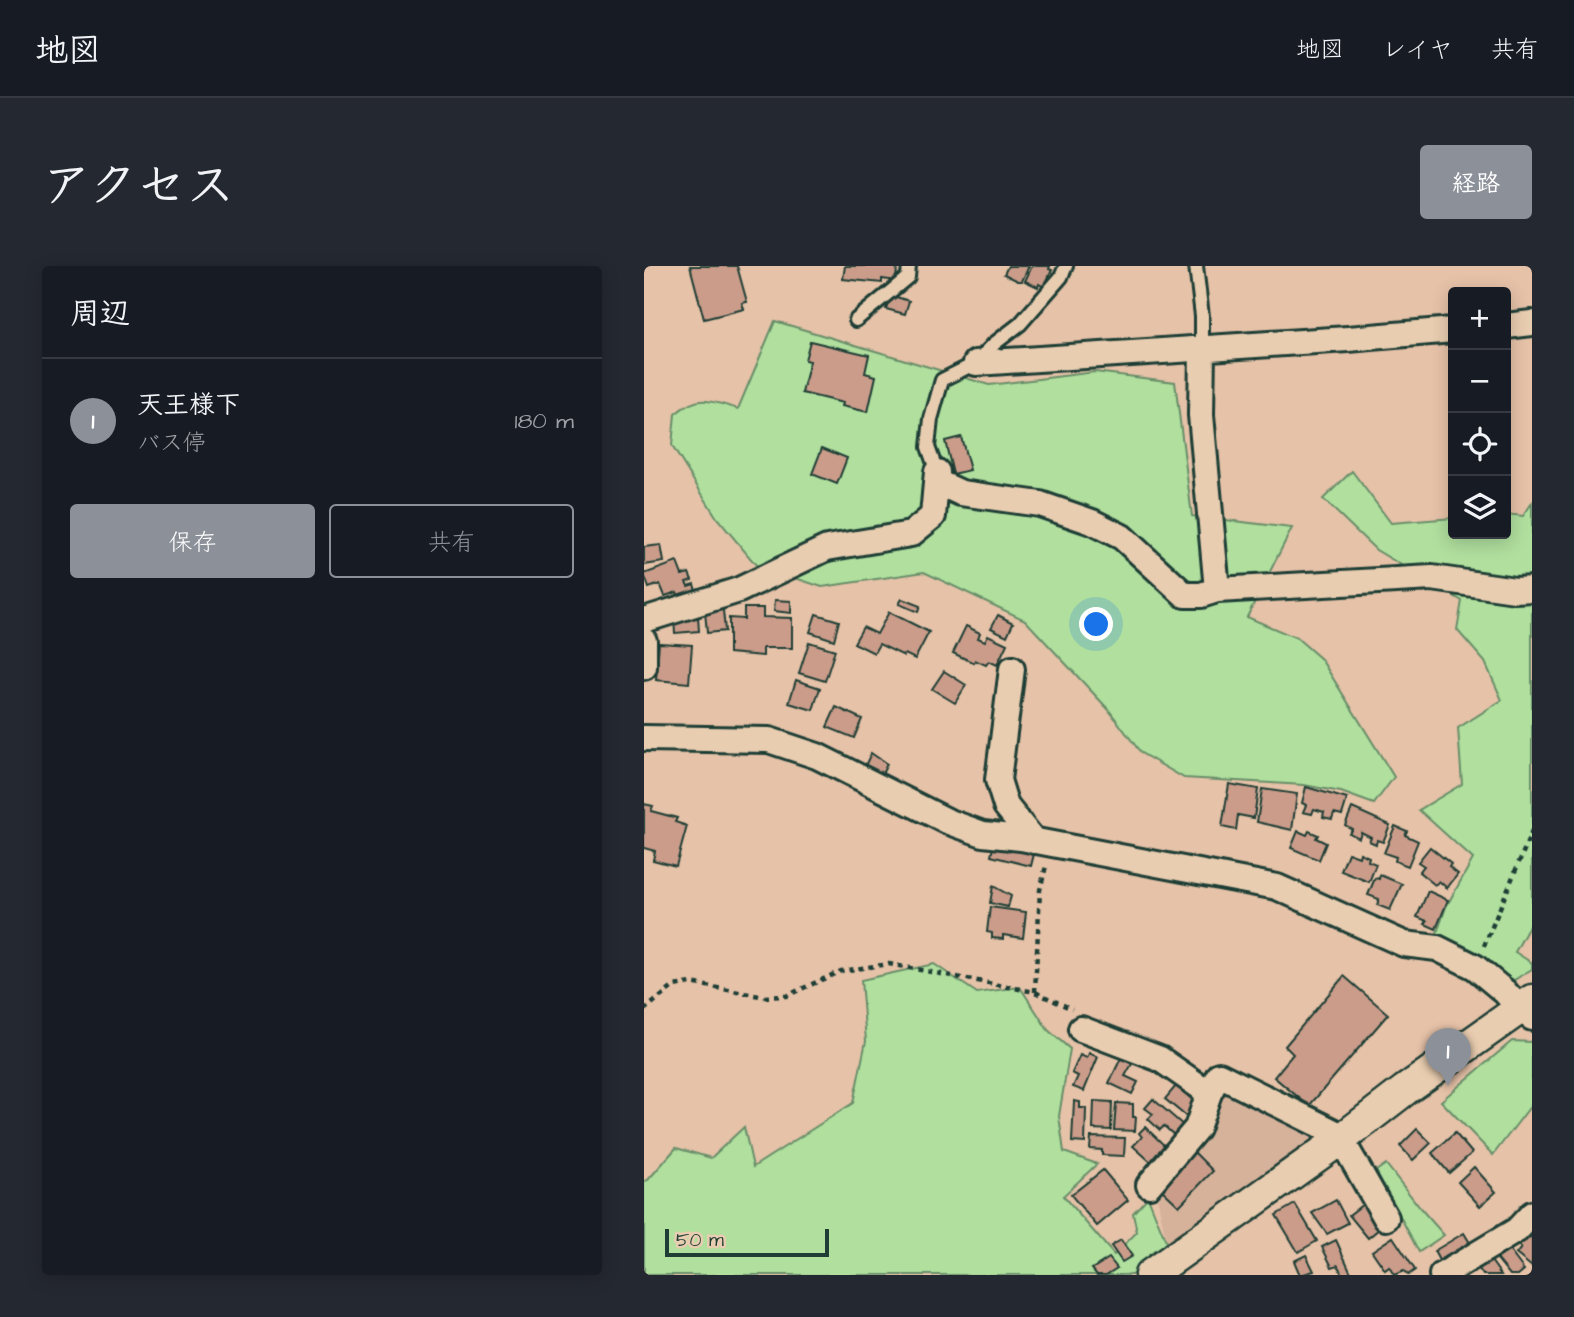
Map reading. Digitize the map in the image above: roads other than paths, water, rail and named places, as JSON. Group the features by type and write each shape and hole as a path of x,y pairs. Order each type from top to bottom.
{"street":[{"path":"1511,325 1532,323"},
{"path":"976,363 1448,330"},
{"path":"1202,349 1201,415 1217,590"},
{"path":"644,620 739,590 827,548 911,534 933,516 937,477 961,493 1041,504 1092,522 1122,537 1185,595 1201,595 1217,590 1432,578 1515,590 1532,589"},
{"path":"644,641 644,667"},
{"path":"1012,669 998,780 1006,806 1042,842"},
{"path":"644,738 769,740 817,756 947,821 983,834 1042,842 1277,887 1404,944 1437,948 1475,967 1528,1009 1405,1090 1150,1275"},
{"path":"1082,1021 1160,1059 1209,1093"},
{"path":"1149,1185 1197,1128 1209,1093 1219,1075 1342,1138 1386,1218"},
{"path":"1442,1275 1517,1230 1532,1214"}],"lane":[{"path":"856,320 908,277 909,266"},
{"path":"937,477 928,447 931,419 942,380 976,363 994,344 1020,324 1061,277 1066,266"},
{"path":"1196,266 1202,316 1202,349"}],"place":[{"name":"天王様下","path":"1448,1086"}]}
